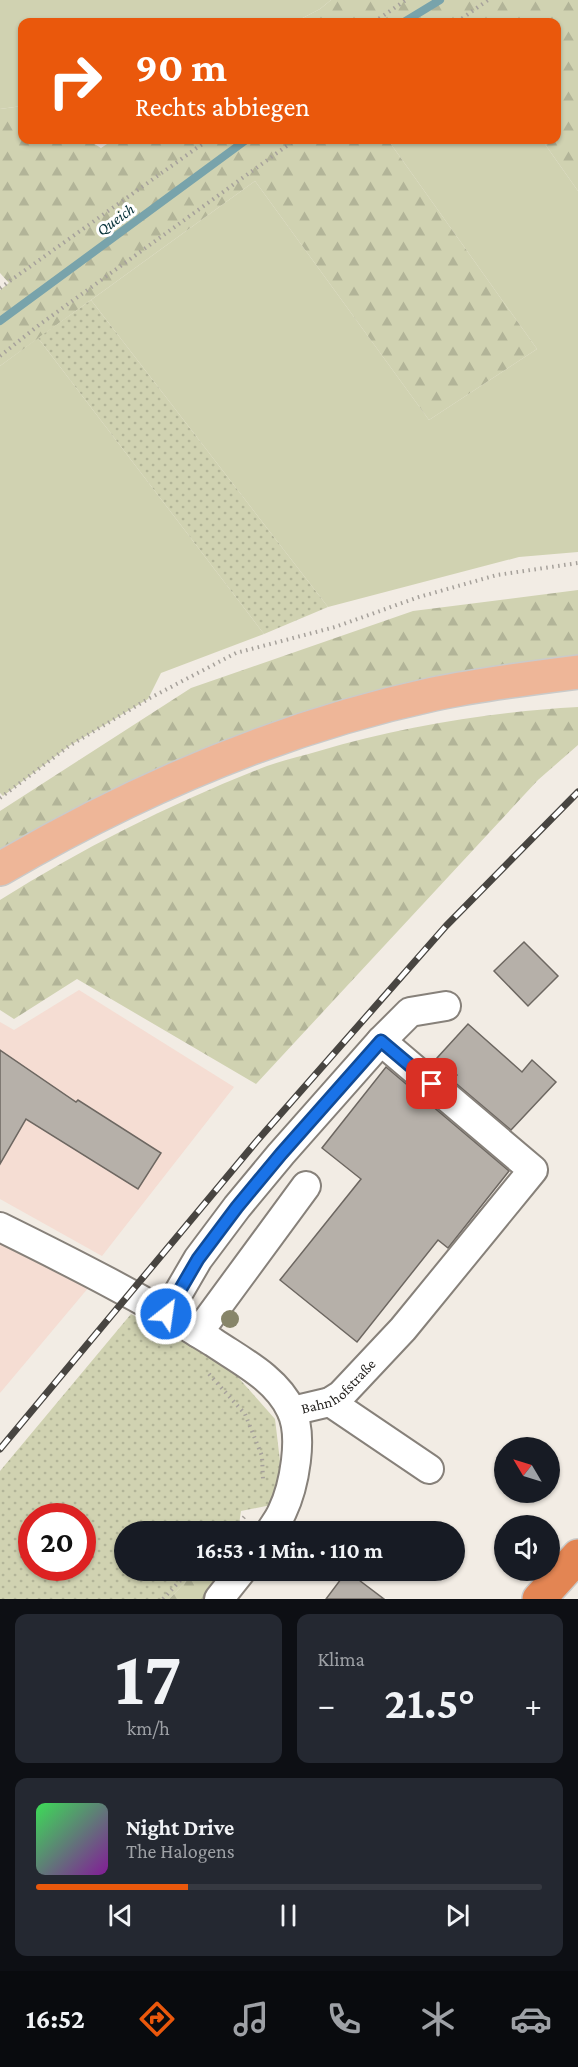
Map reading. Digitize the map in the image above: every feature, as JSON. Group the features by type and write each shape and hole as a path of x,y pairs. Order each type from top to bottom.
{"highway":[{"path":"539,1599 578,1556"}],"main road":[{"path":"0,869 130,798 205,766 286,736 364,711 433,694 494,682 578,672"}],"street":[{"path":"166,1314 198,1259 237,1207 381,1041 410,1012 446,1006"},
{"name":"Bahnhofstraße","path":"0,1227 109,1281 198,1333 259,1372 282,1395 292,1411 330,1402 341,1395 403,1329 533,1170 381,1041"},
{"path":"198,1333 306,1186"},
{"path":"330,1402 429,1469"},
{"path":"277,1521 282,1512 296,1466 296,1433 292,1411"},
{"path":"219,1599 233,1581"}],"path":[{"path":"380,18 406,0"},
{"path":"463,18 488,0"},
{"path":"0,288 202,144"},
{"path":"0,356 39,325 289,144"},
{"path":"0,798 69,746 148,699 236,653 334,627 419,597 497,575 578,563"},
{"path":"198,1333 197,1360 245,1414 262,1456 263,1483"},
{"path":"241,1521 250,1510"},
{"path":"163,1599 180,1581"}],"shaded area":[{"path":"79,990 234,1087 102,1256 0,1199 0,1022 14,1030"},
{"path":"0,1231 94,1281 0,1393"}],"green space":[{"path":"0,0 331,0 303,18 18,18 18,107 0,109"},
{"path":"331,0 578,0 578,191 545,144 561,144 561,18 303,18"},
{"path":"18,107 18,144 94,144 101,148 107,144 391,144 537,349 429,420 255,181 0,366 0,290 9,283 0,273 0,109"},
{"path":"391,144 545,144 578,191 578,552 519,557 328,607 91,300 255,181 429,420 537,349"},
{"path":"91,300 328,607 264,634 38,338"},
{"path":"38,338 264,634 161,673 148,699 69,746 3,796 0,793 0,366"},
{"path":"578,590 578,658 522,664 0,855 0,811 191,688 413,611"},
{"path":"578,707 578,745 538,780 256,1084 77,979 14,1019 0,1010 0,900 97,844 198,795 286,760 415,727 513,712"},
{"path":"131,1314 228,1366 275,1419 280,1461 276,1504 241,1511 240,1521 114,1521 114,1581 186,1581 169,1599 0,1599 0,1471"},
{"path":"186,1581 220,1581 205,1599 169,1599"}],"building":[{"path":"524,942 558,976 528,1006 494,971"},
{"path":"468,1024 522,1072 532,1060 556,1082 511,1130 452,1080 457,1075 437,1058"},
{"path":"0,1050 76,1102 78,1100 161,1153 138,1189 26,1119 0,1164"},
{"path":"386,1067 509,1171 448,1248 438,1240 357,1342 280,1280 361,1179 322,1148"},
{"path":"340,1581 360,1581 384,1599 326,1599"}],"waterway":[{"name":"Queich","path":"411,18 440,0"},
{"name":"Queich","path":"0,321 241,144"}],"railway":[{"path":"0,1449 256,1142 446,926 578,792"}],"route":[{"path":"166,1314 198,1259 217,1232 281,1154 381,1041 432,1084"}]}
